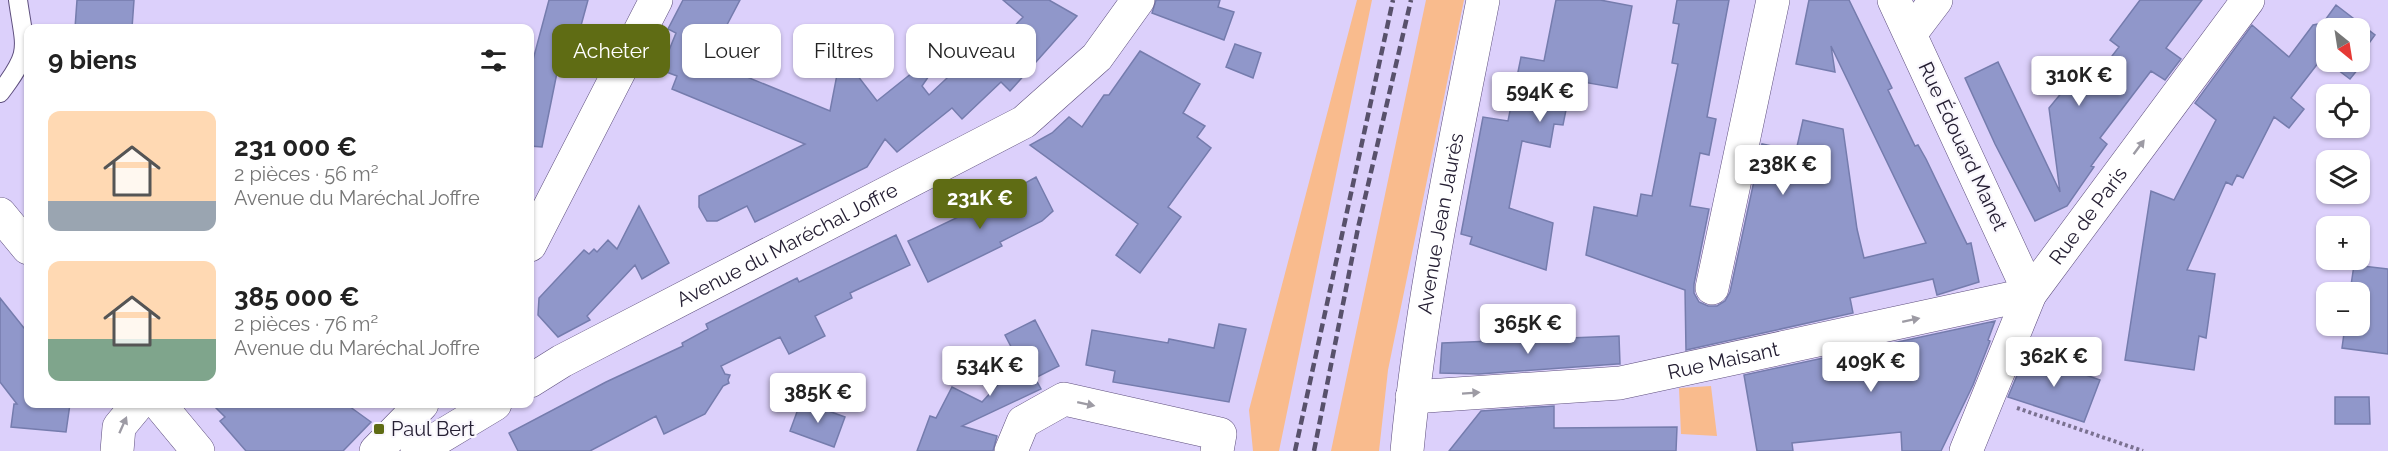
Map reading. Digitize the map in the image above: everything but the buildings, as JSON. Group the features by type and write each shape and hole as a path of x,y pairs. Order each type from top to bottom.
{"street":[{"path":"534,236 656,0"},
{"name":"Avenue du Maréchal Joffre","path":"534,378 562,360 1024,122 1097,57 1138,0"},
{"name":"Avenue Jean Jaurès","path":"1407,451 1412,397 1442,219 1484,0"},
{"path":"1712,288 1773,0"},
{"name":"Rue Édouard Manet","path":"1894,0 2030,294"},
{"path":"1911,33 1936,0"},
{"name":"Rue de Paris","path":"1966,451 2030,294 2248,0"},
{"path":"0,214 24,243"},
{"name":"Rue Maisant","path":"1412,397 1620,383 2030,294"},
{"path":"1011,451 1023,422 1064,399 1220,434 1217,451"},
{"path":"117,451 119,427 135,408"},
{"path":"162,408 198,451"},
{"path":"388,447 419,408"},
{"path":"417,451 488,408"}],"lane":[{"path":"18,0 24,46"},
{"path":"0,93 18,70 24,56"}],"path":[{"path":"1988,399 2143,451"}],"shaded area":[{"path":"1357,0 1372,0 1279,451 1253,451 1249,410"},
{"path":"1426,0 1464,0 1388,370 1379,451 1331,451"},
{"path":"1711,386 1717,436 1681,434 1679,388"}],"railway":[{"path":"1295,451 1393,0"},
{"path":"1314,451 1358,228 1411,0"}],"place":[{"name":"Paul Bert","path":"379,429"}]}
